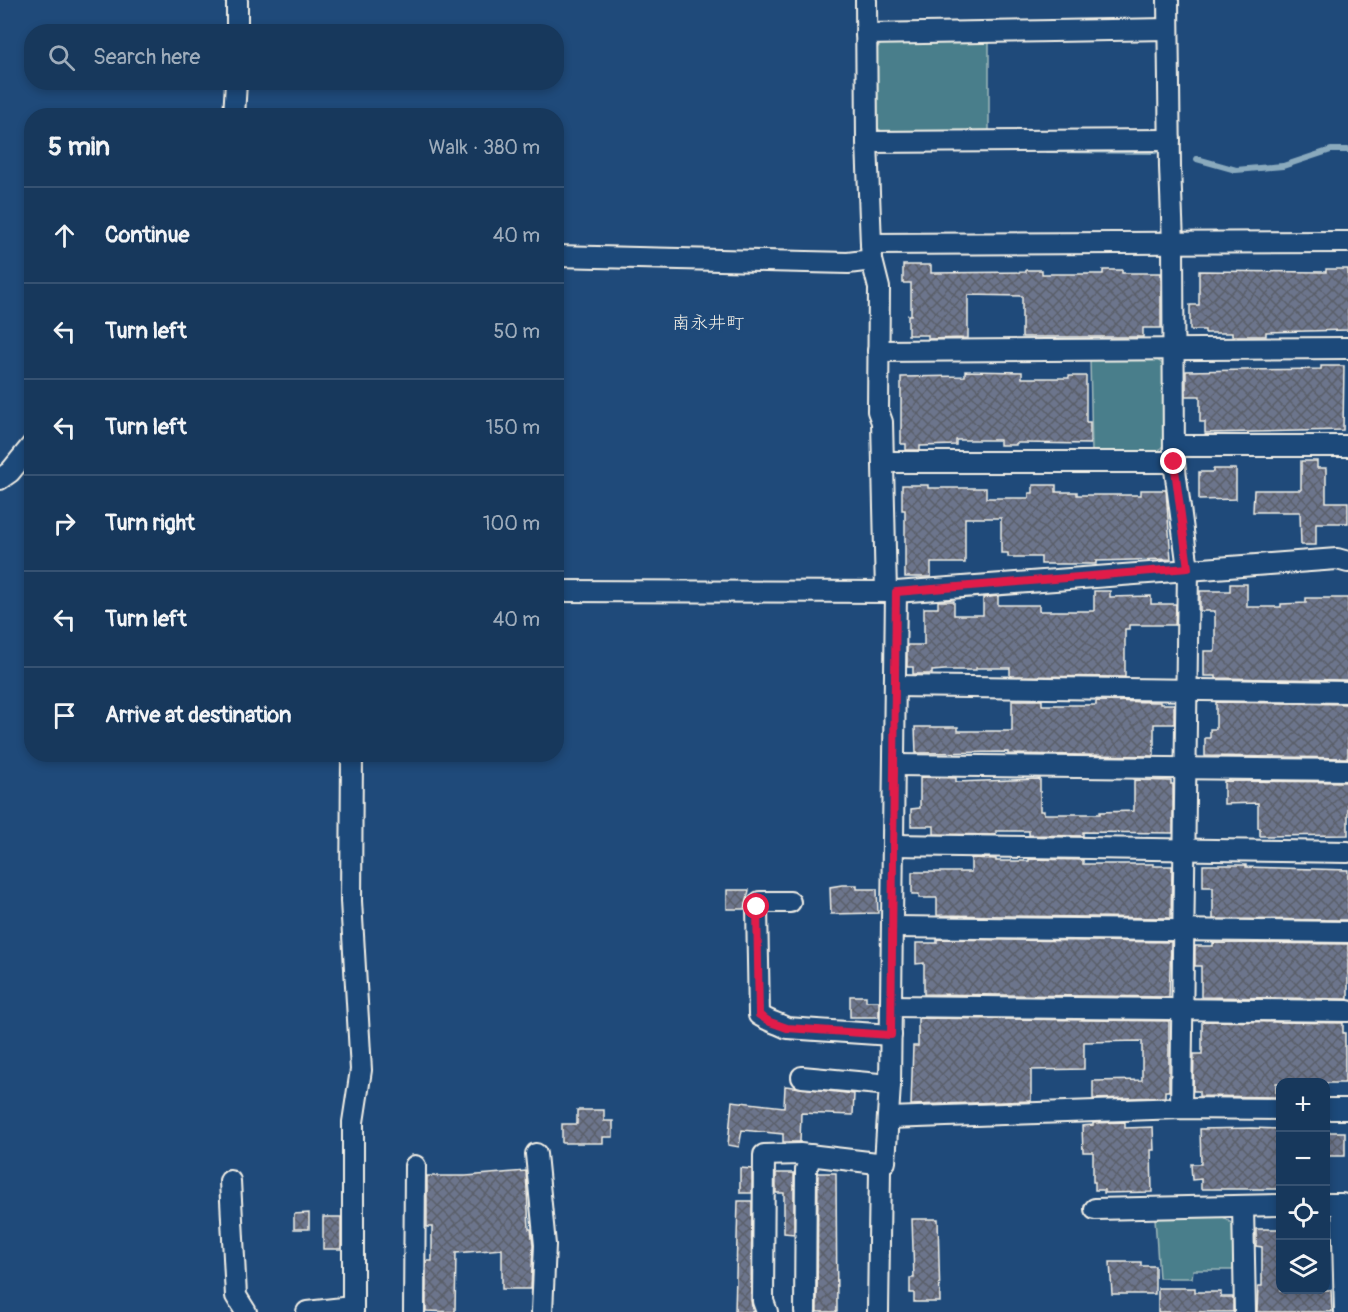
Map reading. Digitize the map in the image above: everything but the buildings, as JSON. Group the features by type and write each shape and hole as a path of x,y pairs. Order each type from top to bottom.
{"street":[{"path":"237,0 237,24"},
{"path":"767,1312 763,1301 764,1155 811,1155 885,1162 889,1118 895,686 882,422 878,411 879,288 872,252 867,142 866,0"},
{"path":"1168,0 1175,454 1188,568 1181,1108"},
{"path":"866,34 1168,29"},
{"path":"234,108 236,90"},
{"path":"867,142 1170,140"},
{"path":"564,256 848,263 872,252 1173,243 1348,242"},
{"path":"878,351 1348,348"},
{"path":"883,462 1175,454 1348,446"},
{"path":"0,479 10,472 24,455"},
{"path":"564,591 891,592 1188,568 1337,559 1348,562"},
{"path":"895,686 1348,692"},
{"path":"307,1312 353,1310 353,1122 361,1070 351,901 352,762"},
{"path":"895,765 1348,770"},
{"path":"894,845 1348,852"},
{"path":"790,902 760,902 757,907 759,1015 787,1028 891,1035"},
{"path":"893,927 1348,932"},
{"path":"891,1006 1348,1011"},
{"path":"802,1077 890,1085"},
{"path":"889,1118 1181,1108 1276,1108"},
{"path":"1330,1109 1348,1109"},
{"path":"536,1154 545,1245 542,1312"},
{"path":"805,1312 806,1170 811,1155"},
{"path":"877,1163 880,1170 878,1312"},
{"path":"414,1312 415,1166"},
{"path":"230,1181 236,1296 246,1312"},
{"path":"1330,1204 1342,1203 1345,1312"},
{"path":"1095,1209 1276,1205"},
{"path":"1244,1206 1245,1312"}],"green space":[{"path":"989,41 989,133 884,133 875,126 874,51 883,42"},
{"path":"1090,358 1155,358 1165,366 1167,441 1156,454 1092,453"},
{"path":"1222,1216 1235,1226 1233,1270 1193,1270 1192,1278 1159,1278 1155,1218"}],"waterway":[{"path":"1047,150 1155,151"},
{"path":"1197,159 1236,170 1283,166 1331,150 1348,150"}],"district":[{"name":"南永井町","path":"708,323"}],"route":[{"path":"757,907 759,1015 787,1028 891,1035 896,592 1188,568 1174,462"}]}
